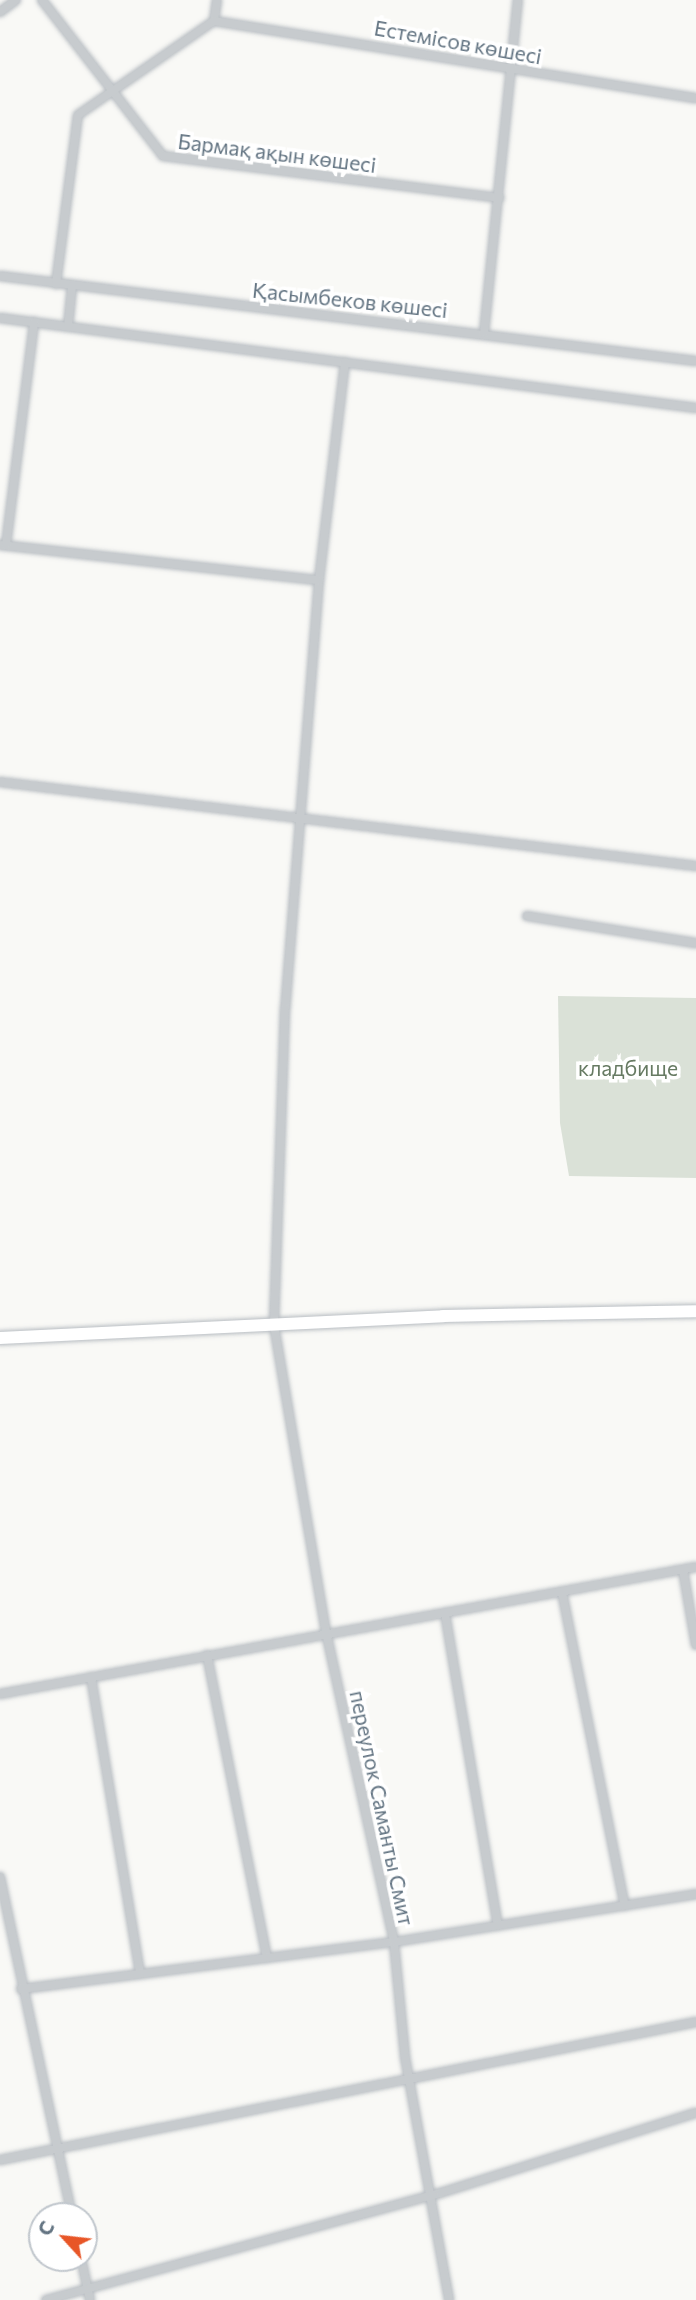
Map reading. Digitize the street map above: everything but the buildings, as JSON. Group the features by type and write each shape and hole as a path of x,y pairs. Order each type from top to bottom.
{"street":[{"path":"0,12 16,0"},
{"name":"Бармақ ақын көшесі","path":"42,0 163,156 499,198"},
{"path":"56,284 78,115 214,21 218,0"},
{"path":"484,333 518,0"},
{"name":"Естемісов көшесі","path":"214,21 696,98"},
{"name":"Қасымбеков көшесі","path":"0,276 696,361"},
{"path":"68,327 72,286"},
{"path":"0,318 696,408"},
{"path":"34,322 3,545 319,580"},
{"name":"переулок Саманты Смит","path":"345,362 319,580 276,1133 274,1325 326,1632 394,1942 410,2081 449,2300"},
{"path":"0,782 696,866"},
{"path":"527,916 696,943"},
{"path":"0,1338 274,1325 696,1311"},
{"path":"0,1694 326,1632 696,1567"},
{"path":"683,1570 696,1645"},
{"path":"562,1592 625,1906"},
{"path":"445,1613 498,1926"},
{"path":"207,1655 267,1958"},
{"path":"91,1677 140,1974"},
{"path":"0,1877 21,1989 69,2202"},
{"path":"21,1989 394,1942 696,1894"},
{"path":"0,2160 410,2081 696,2022"},
{"path":"46,2300 432,2195 696,2113"},
{"path":"84,2272 90,2300"}],"green space":[{"name":"кладбище","path":"558,996 696,998 696,1178 569,1176 560,1123"}]}
